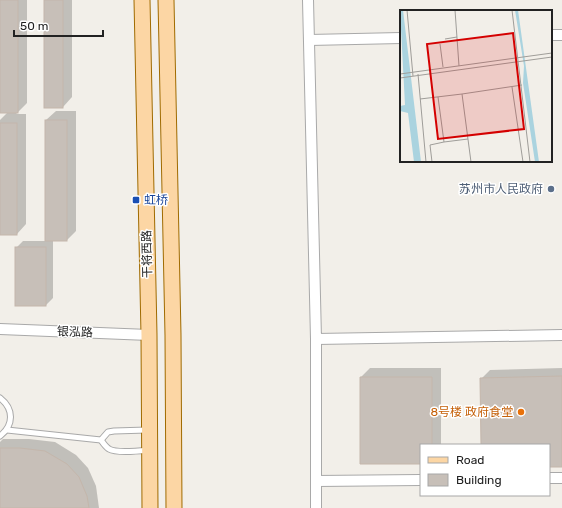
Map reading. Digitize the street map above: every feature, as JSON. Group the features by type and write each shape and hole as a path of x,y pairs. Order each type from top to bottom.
{"main road":[{"name":"干将西路","path":"142,0 149,335 150,508"},
{"name":"干将西路","path":"166,0 173,335 174,508"}],"street":[{"path":"308,0 316,339 316,508"},
{"path":"309,40 400,38"},
{"name":"银泓路","path":"0,330 149,335"},
{"path":"316,339 562,335"},
{"path":"550,478 562,478"},
{"path":"316,481 420,480"}],"lane":[{"path":"0,398 9,408 11,416 10,423 0,436"},
{"path":"6,430 101,440"},
{"path":"101,440 108,432 150,430"},
{"path":"101,440 109,449 115,451 150,450"}],"building":[{"path":"0,0 18,0 18,113 0,113"},
{"path":"44,0 63,0 63,108 44,108"},
{"path":"45,120 67,120 67,241 45,241"},
{"path":"0,123 17,123 17,235 0,235"},
{"path":"15,247 46,247 46,306 15,306"},
{"name":"8号楼 政府食堂","path":"562,376 562,467 550,467 550,444 481,444 480,378"},
{"path":"360,377 432,377 432,444 420,444 420,464 360,464"},
{"path":"0,448 20,448 45,451 67,464 79,477 87,496 89,508 0,508"}],"place":[{"name":"苏州市人民政府","path":"551,189"},
{"name":"虹桥","path":"136,200"},
{"name":"8号楼 政府食堂","path":"521,412"}]}
